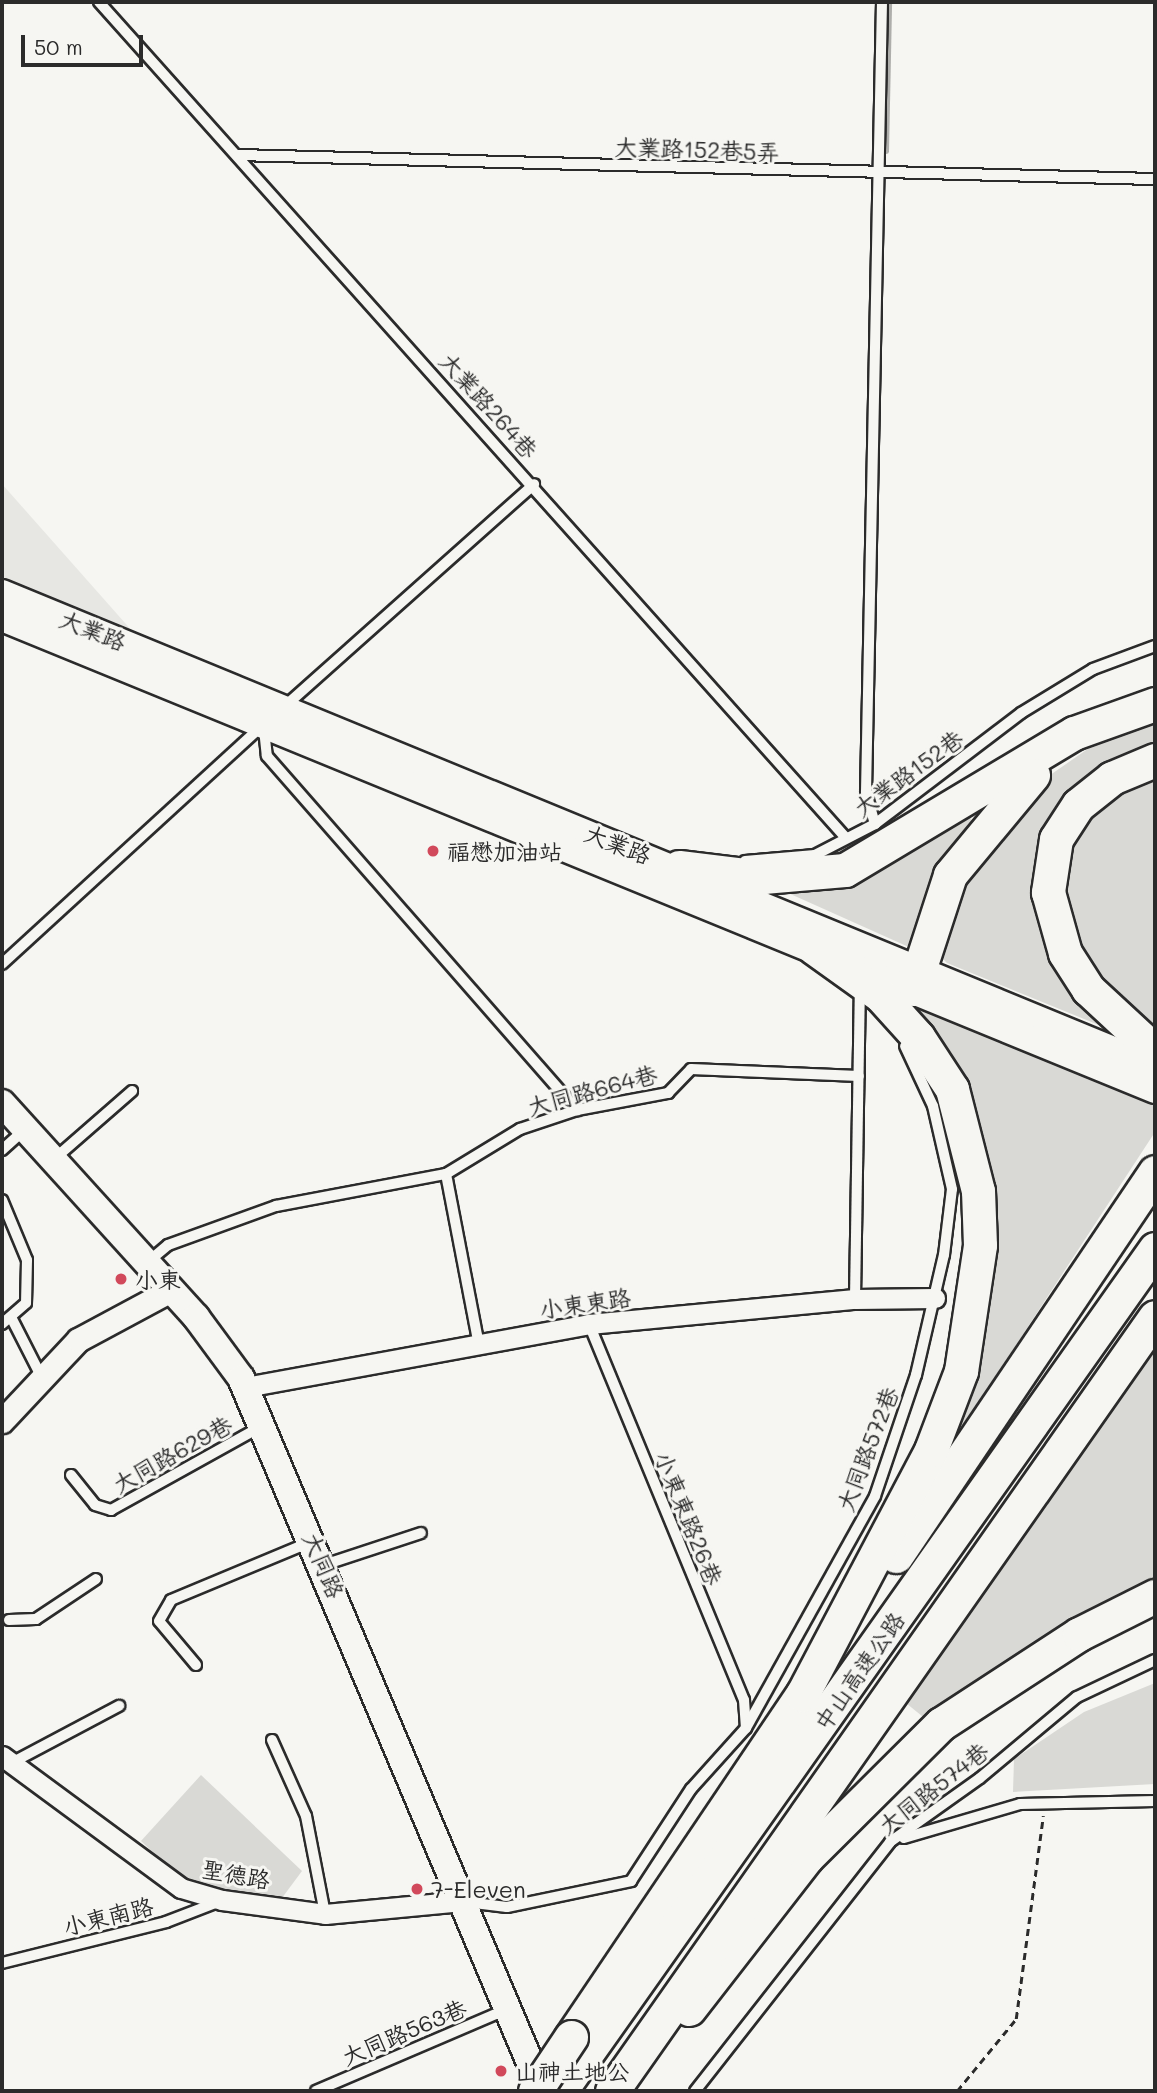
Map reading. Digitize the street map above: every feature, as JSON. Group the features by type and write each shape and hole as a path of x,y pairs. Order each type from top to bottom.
{"highway":[{"path":"679,867 763,877 845,870 1074,733 1155,704"},
{"path":"916,978 950,875 999,808 1074,733"},
{"path":"1155,760 1112,778 1078,805 1056,839 1048,892 1065,953 1088,989 1155,1051"},
{"path":"802,1695 931,1450 961,1371 980,1245 978,1191 952,1089 918,1037 880,995 818,963"},
{"path":"535,2091 1155,1172"},
{"name":"中山高速公路","path":"569,2081 1155,1250"},
{"name":"中山高速公路","path":"613,2091 1155,1317"},
{"path":"613,2091 722,1973 807,1857 882,1777 988,1692 1079,1634 1155,1596"}],"main road":[{"name":"大業路","path":"2,593 112,651"},
{"name":"大業路","path":"2,618 112,651 273,716 749,922 818,963 916,978 1155,1067"},
{"name":"大業路","path":"273,716 679,867 1155,1090"},
{"name":"大同路","path":"2,1104 171,1290 246,1387 314,1540 542,2091"}],"street":[{"path":"2,1421 78,1339 171,1290"},
{"name":"小東東路","path":"246,1387 589,1324 855,1299 935,1298"},
{"name":"聖德路","path":"8,1759 181,1888 222,1900 325,1914 462,1901"}],"lane":[{"name":"大業路264巷","path":"99,2 534,484 846,838"},
{"path":"875,824 866,792 883,2"},
{"name":"大業路152巷5弄","path":"237,155 1155,179"},
{"path":"2,964 273,716 534,484"},
{"name":"大業路152巷","path":"621,846 726,862 814,855 875,824 1021,713 1093,669 1155,646"},
{"path":"273,716 267,756 577,1110"},
{"path":"818,963 860,996 875,1014"},
{"path":"855,1299 860,996"},
{"name":"大同路572巷","path":"462,1901 507,1907 631,1881 691,1788 746,1728 875,1496 935,1298 952,1189 933,1106 899,1040"},
{"name":"大同路664巷","path":"145,1264 168,1245 241,1217 446,1174 520,1129 577,1110 668,1093 691,1069 859,1076"},
{"path":"53,1160 132,1091"},
{"path":"2,1150 25,1129"},
{"path":"446,1174 480,1345"},
{"path":"2,1200 27,1260 26,1303 2,1324"},
{"path":"12,1318 41,1376"},
{"name":"小東東路26巷","path":"589,1324 744,1700 746,1728"},
{"name":"大同路629巷","path":"71,1475 95,1505 111,1510 264,1425"},
{"path":"324,1565 421,1533"},
{"path":"196,1665 159,1621 171,1600 314,1540"},
{"path":"4,1620 36,1619 96,1579"},
{"name":"大同路574巷","path":"695,2091 890,1842 980,1779 1077,1696 1155,1660"},
{"path":"8,1759 119,1706"},
{"path":"272,1740 306,1816 325,1914"},
{"path":"890,1842 971,1814 1045,1805 1155,1801"},
{"name":"小東南路","path":"2,1963 166,1922 222,1900"},
{"name":"大同路563巷","path":"316,2091 507,2009"}],"path":[{"path":"957,2091 1016,2019 1045,1805"}],"shaded area":[{"path":"2,484 133,632 2,578"},
{"path":"1155,721 1155,751 1102,774 1038,876 1111,1030 947,963 935,951 964,878 1030,789 1105,737"},
{"path":"1155,775 1155,1036 1093,975 1071,923 1065,859 1081,819 1116,788"},
{"path":"969,815 973,823 911,948 777,888 878,871"},
{"path":"912,1006 1155,1104 1155,1132 937,1466 974,1366 992,1279 984,1178"},
{"path":"1155,1349 1155,1589 928,1721 906,1703"},
{"path":"1155,1683 1155,1784 1013,1792 1014,1759 1084,1712"},
{"path":"201,1775 302,1871 279,1902 182,1880 141,1841"}],"waterway":[{"path":"886,151 889,2"}],"place":[{"name":"福懋加油站","path":"433,851"},
{"name":"小東","path":"121,1279"},
{"name":"7-Eleven","path":"417,1889"},
{"name":"山神土地公","path":"501,2071"}]}
